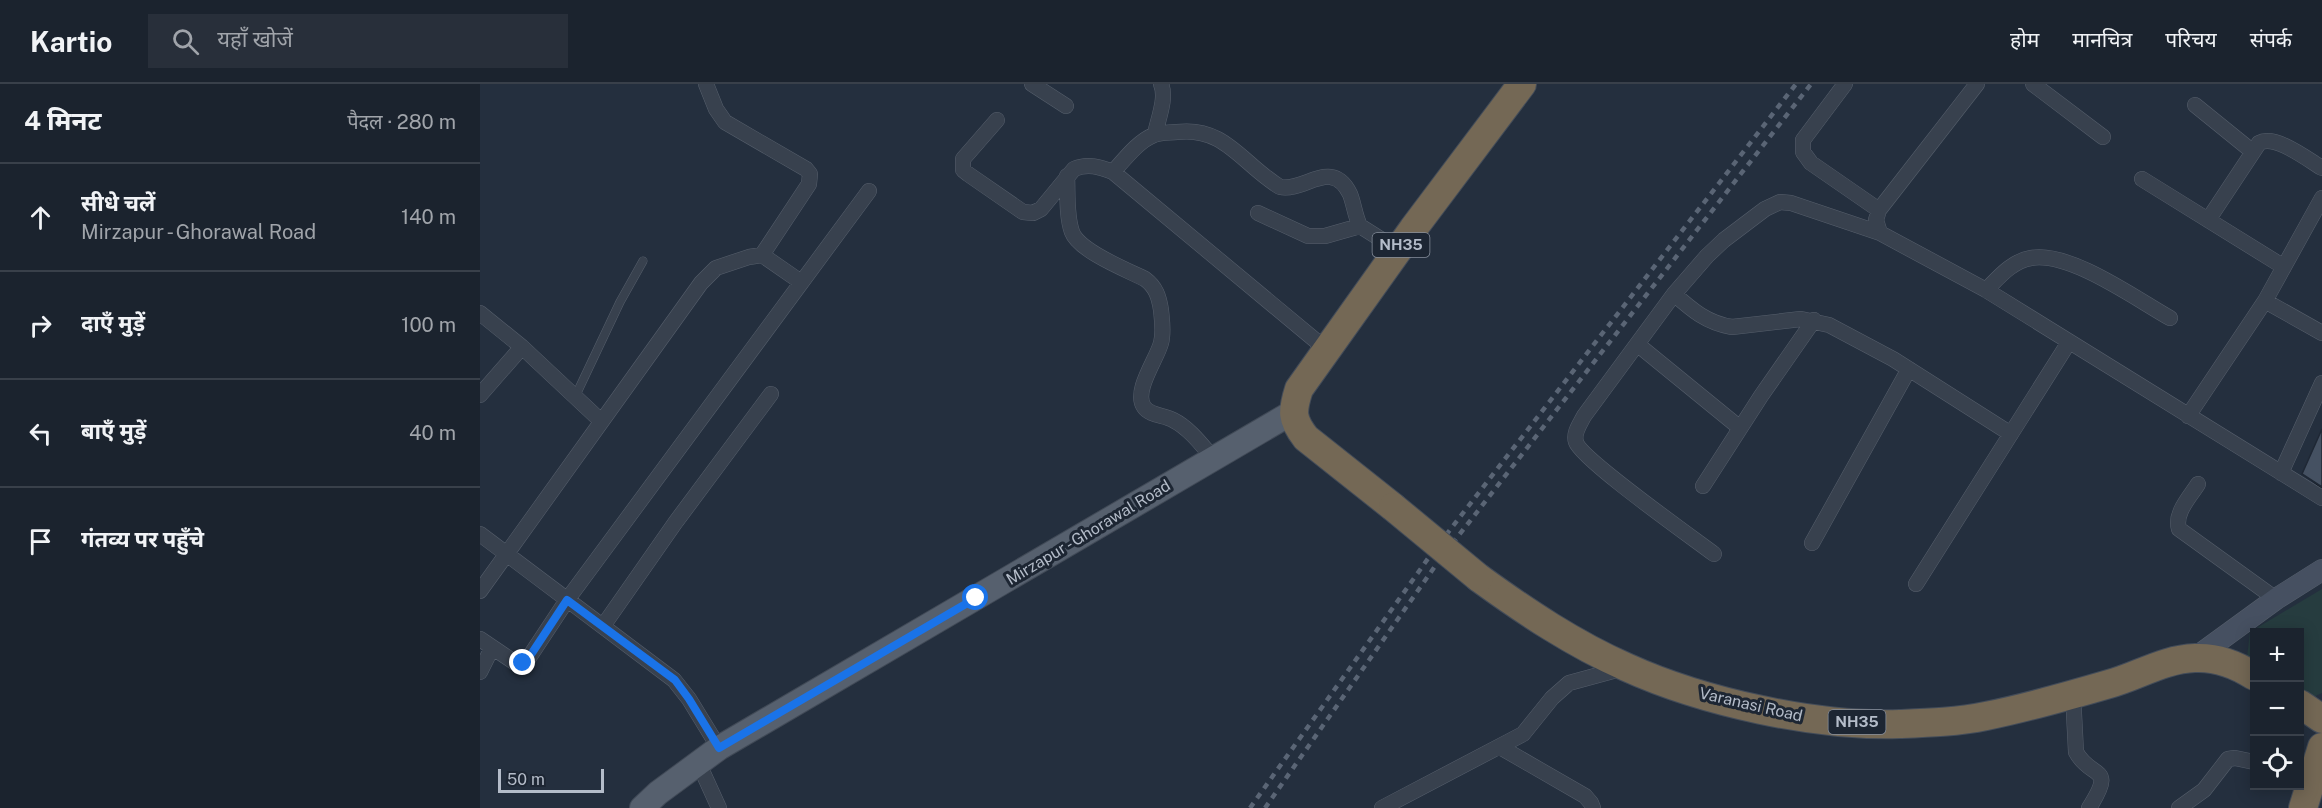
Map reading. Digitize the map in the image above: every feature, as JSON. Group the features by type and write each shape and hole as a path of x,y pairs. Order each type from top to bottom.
{"highway":[{"name":"NH35","path":"1293,412 1299,388 1522,84"},
{"name":"Varanasi Road","path":"1293,412 1297,427 1306,438 1479,578 1532,616 1626,668 1707,696 1771,712 1833,721 1897,724 1983,717 2114,683 2170,661 2195,658 2217,659 2250,674"},
{"path":"2304,707 2322,718"},
{"path":"2309,791 2322,747"}],"main road":[{"name":"Mirzapur - Ghorawal Road","path":"642,808 719,748 1058,552 1293,412"}],"street":[{"path":"706,84 716,109 725,122 806,169 810,174 809,184 762,255"},
{"path":"1032,84 1066,106"},
{"path":"1155,134 1164,90 1161,84"},
{"path":"1845,84 1803,140 1803,152 1811,163 1880,210"},
{"path":"1880,233 1876,220 1880,210 1977,84"},
{"path":"2033,84 2103,137"},
{"path":"2196,105 2253,152"},
{"path":"997,120 963,159 963,170 968,174 1023,212 1033,213 1041,209 1067,176 1081,166 1092,166 1113,172 1327,350"},
{"path":"1113,172 1137,147 1155,134 1192,130 1211,134 1280,187 1288,188 1318,177 1340,180 1351,196 1360,226 1398,250"},
{"path":"2208,220 2259,143 2271,140 2322,168"},
{"path":"1067,176 1072,234 1079,243 1154,285 1157,292 1162,334 1158,351 1142,390 1144,407 1181,424 1213,458"},
{"path":"2142,179 2284,267"},
{"path":"480,672 486,643 511,661 523,663 528,659 567,600 869,191"},
{"path":"2188,416 2265,301 2322,198"},
{"path":"1714,554 1613,479 1579,449 1575,440 1576,430 1674,294 1724,240 1773,204 1791,203 1880,233 1986,290 2322,498"},
{"path":"1258,213 1308,236 1325,236 1360,226"},
{"path":"480,591 700,283 716,268 762,255 801,282"},
{"path":"1986,290 2018,262 2030,258 2061,259 2080,267 2170,318"},
{"path":"1674,294 1697,314 1723,325 1738,326 1785,320 1814,320 1843,331 1909,369 2011,434"},
{"path":"2265,301 2322,333"},
{"path":"480,312 522,347 601,421"},
{"path":"1703,486 1814,320"},
{"path":"1916,584 2069,342"},
{"path":"1637,344 1740,428"},
{"path":"480,395 522,347"},
{"path":"1812,543 1909,369"},
{"path":"2282,473 2322,383"},
{"path":"603,626 675,523 771,394"},
{"path":"2198,484 2179,514 2177,521 2180,529 2276,599"},
{"path":"480,534 675,680 719,748"},
{"path":"2195,658 2276,599 2322,570"},
{"path":"1382,808 1500,747 1528,730 1552,698 1569,683 1626,668"},
{"path":"2073,694 2076,752 2100,774 2102,782 2090,808"},
{"path":"1500,747 1585,796 1593,808"},
{"path":"2179,808 2204,790 2228,759 2250,761"},
{"path":"697,764 719,808"}],"lane":[{"path":"575,397 620,302 643,261"}],"green space":[{"path":"2322,589 2322,693 2311,698 2304,693 2304,628 2257,628"},
{"path":"2250,632 2250,659 2247,657"}],"building":[{"path":"2322,429 2322,487 2302,474"}],"railway":[{"path":"1250,808 1432,553 1796,84"},
{"path":"1265,808 1438,562 1811,84"}],"route":[{"path":"523,663 528,659 567,600 675,680 719,748 976,598"}]}
